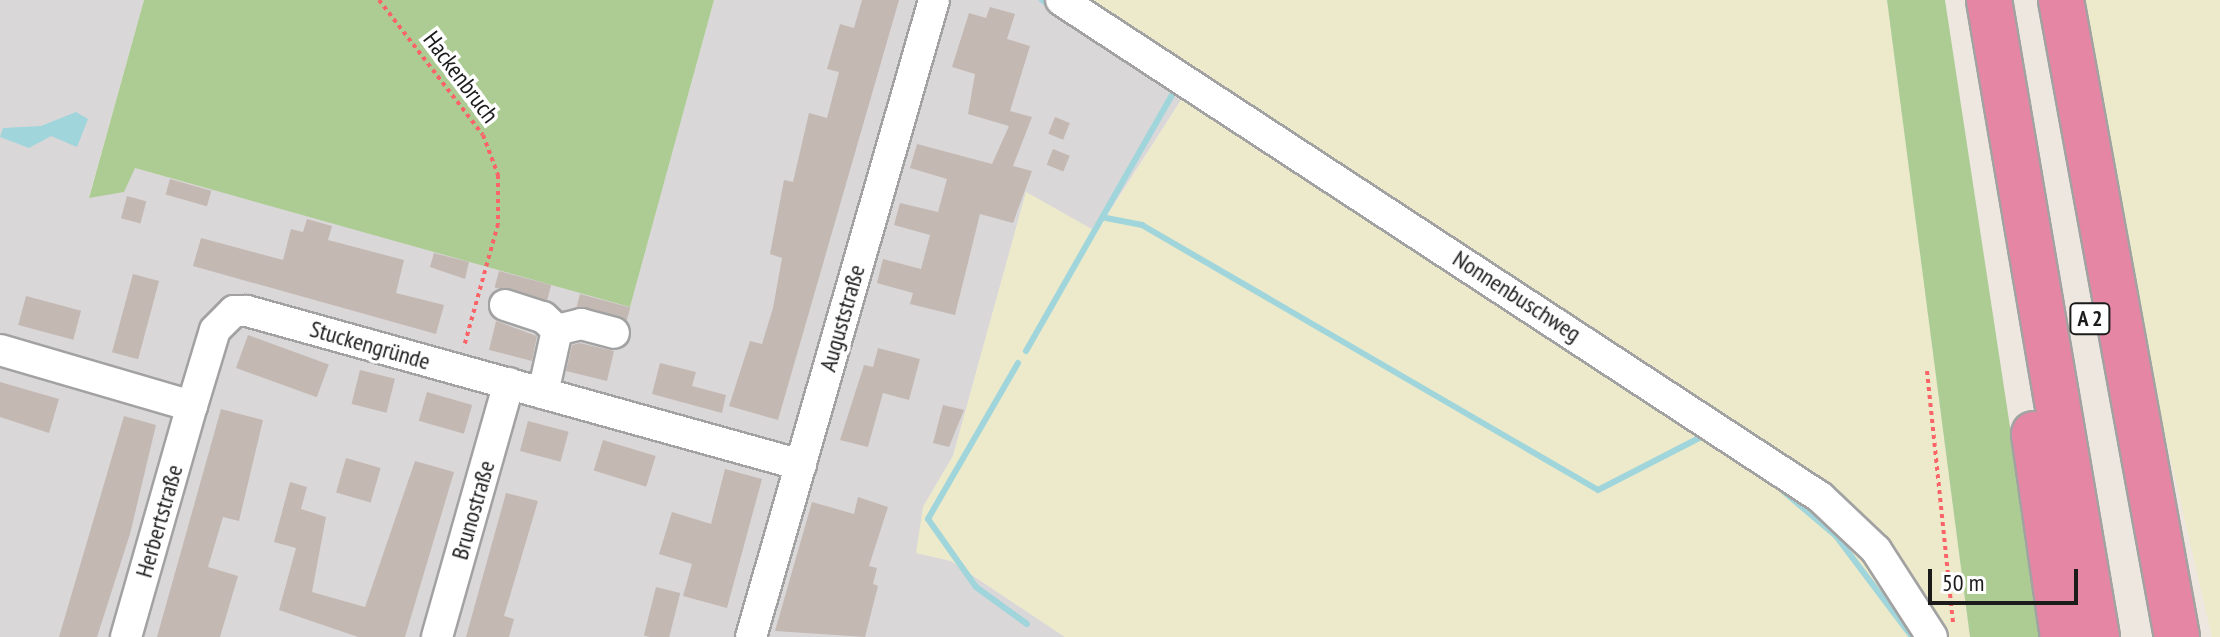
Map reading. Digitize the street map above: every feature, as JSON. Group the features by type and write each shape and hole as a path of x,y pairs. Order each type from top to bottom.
{"highway":[{"name":"A 2","path":"1989,0 2097,637"},
{"name":"A 2","path":"2039,0 2146,637"},
{"path":"2061,0 2177,637"},
{"path":"2034,269 2023,326 2063,637"}],"street":[{"name":"Auguststraße","path":"751,637 934,0"},
{"name":"Nonnenbuschweg","path":"1061,0 1820,497 1876,550 1932,637"},
{"path":"505,305 543,317 557,330"},
{"name":"Stuckengründe","path":"192,406 215,330 234,311 458,369 801,465"},
{"path":"557,330 581,324 614,333"},
{"path":"543,393 557,330"},
{"path":"0,350 192,406"},
{"name":"Brunostraße","path":"437,637 509,383"},
{"name":"Herbertstraße","path":"126,637 192,406"}],"path":[{"name":"Hackenbruch","path":"379,0 483,135 498,175 498,224 458,369"},
{"path":"1927,371 1954,637"}],"shaded area":[{"path":"0,0 144,0 89,197 135,168 630,306 714,0 1079,0 1195,78 1096,232 1026,192 953,456 923,507 917,553 951,561 1065,637 0,637"},
{"path":"1079,0 1887,0 1970,637 1065,637 951,561 916,553 923,507 953,456 1026,192 1097,232 1195,78"},
{"path":"2078,0 2220,0 2220,637 2212,637 2125,263"}],"green space":[{"path":"144,0 714,0 630,307 135,168 124,192 89,198"},
{"path":"1887,0 1945,0 2042,637 1970,637"}],"water":[{"path":"76,112 88,119 77,147 51,136 29,148 0,137 3,128 41,126"}],"building":[{"path":"862,0 899,0 778,420 729,406 750,341 762,344 773,308 782,258 770,254 784,180 793,182 809,113 827,118 839,72 827,69 840,24 854,28"},
{"path":"990,7 1015,14 1007,39 1030,46 1010,111 1032,117 1013,166 1032,171 1013,223 980,214 955,315 910,304 913,293 877,283 883,259 921,269 930,235 894,225 900,203 938,212 947,179 910,168 917,144 992,164 1009,126 968,114 975,74 952,67 969,13 986,18"},
{"path":"1055,117 1070,123 1063,140 1048,134"},
{"path":"1053,149 1070,156 1063,172 1047,165"},
{"path":"170,179 211,191 207,206 166,194"},
{"path":"127,196 146,201 140,223 121,218"},
{"path":"307,219 332,226 328,240 404,260 396,293 444,305 436,334 193,266 201,238 283,260 291,229 303,232"},
{"path":"434,253 469,262 465,279 430,267"},
{"path":"499,271 551,285 547,301 495,287"},
{"path":"133,274 159,281 138,359 112,352"},
{"path":"580,294 630,307 627,320 577,307"},
{"path":"26,296 81,311 73,340 18,325"},
{"path":"496,321 537,336 532,361 489,350"},
{"path":"248,335 329,364 317,397 236,368"},
{"path":"580,343 614,351 607,381 566,371 572,345"},
{"path":"878,348 920,359 909,400 883,393 868,447 840,440 864,365 873,367"},
{"path":"660,363 696,372 692,386 726,395 722,413 652,394"},
{"path":"360,370 395,379 386,413 352,404"},
{"path":"0,382 59,399 49,433 0,417"},
{"path":"427,392 472,405 464,434 419,421"},
{"path":"943,405 964,410 949,447 933,443"},
{"path":"221,409 263,420 239,521 223,517 208,567 238,576 220,637 157,637"},
{"path":"124,416 156,425 130,534 97,637 59,637"},
{"path":"528,421 569,432 561,462 520,451"},
{"path":"603,440 656,456 646,487 594,471"},
{"path":"346,458 381,468 371,503 336,493"},
{"path":"415,461 454,472 405,637 358,637 279,610 296,548 274,542 290,482 307,487 301,509 326,517 312,592 365,607"},
{"path":"725,469 762,479 727,608 683,596 692,564 659,554 672,512 711,524"},
{"path":"506,493 538,501 504,616 514,619 509,637 466,637"},
{"path":"858,497 888,507 869,566 877,568 873,584 878,586 865,637 775,631 812,502 854,514"},
{"path":"656,587 680,593 669,637 644,636"}],"waterway":[{"path":"1042,0 1054,8"},
{"path":"1026,351 1176,88"},
{"path":"1106,218 1142,225 1598,490 1707,434"},
{"path":"1018,363 928,519 976,587 1027,624"},
{"path":"1783,491 1836,536 1912,637"}]}
